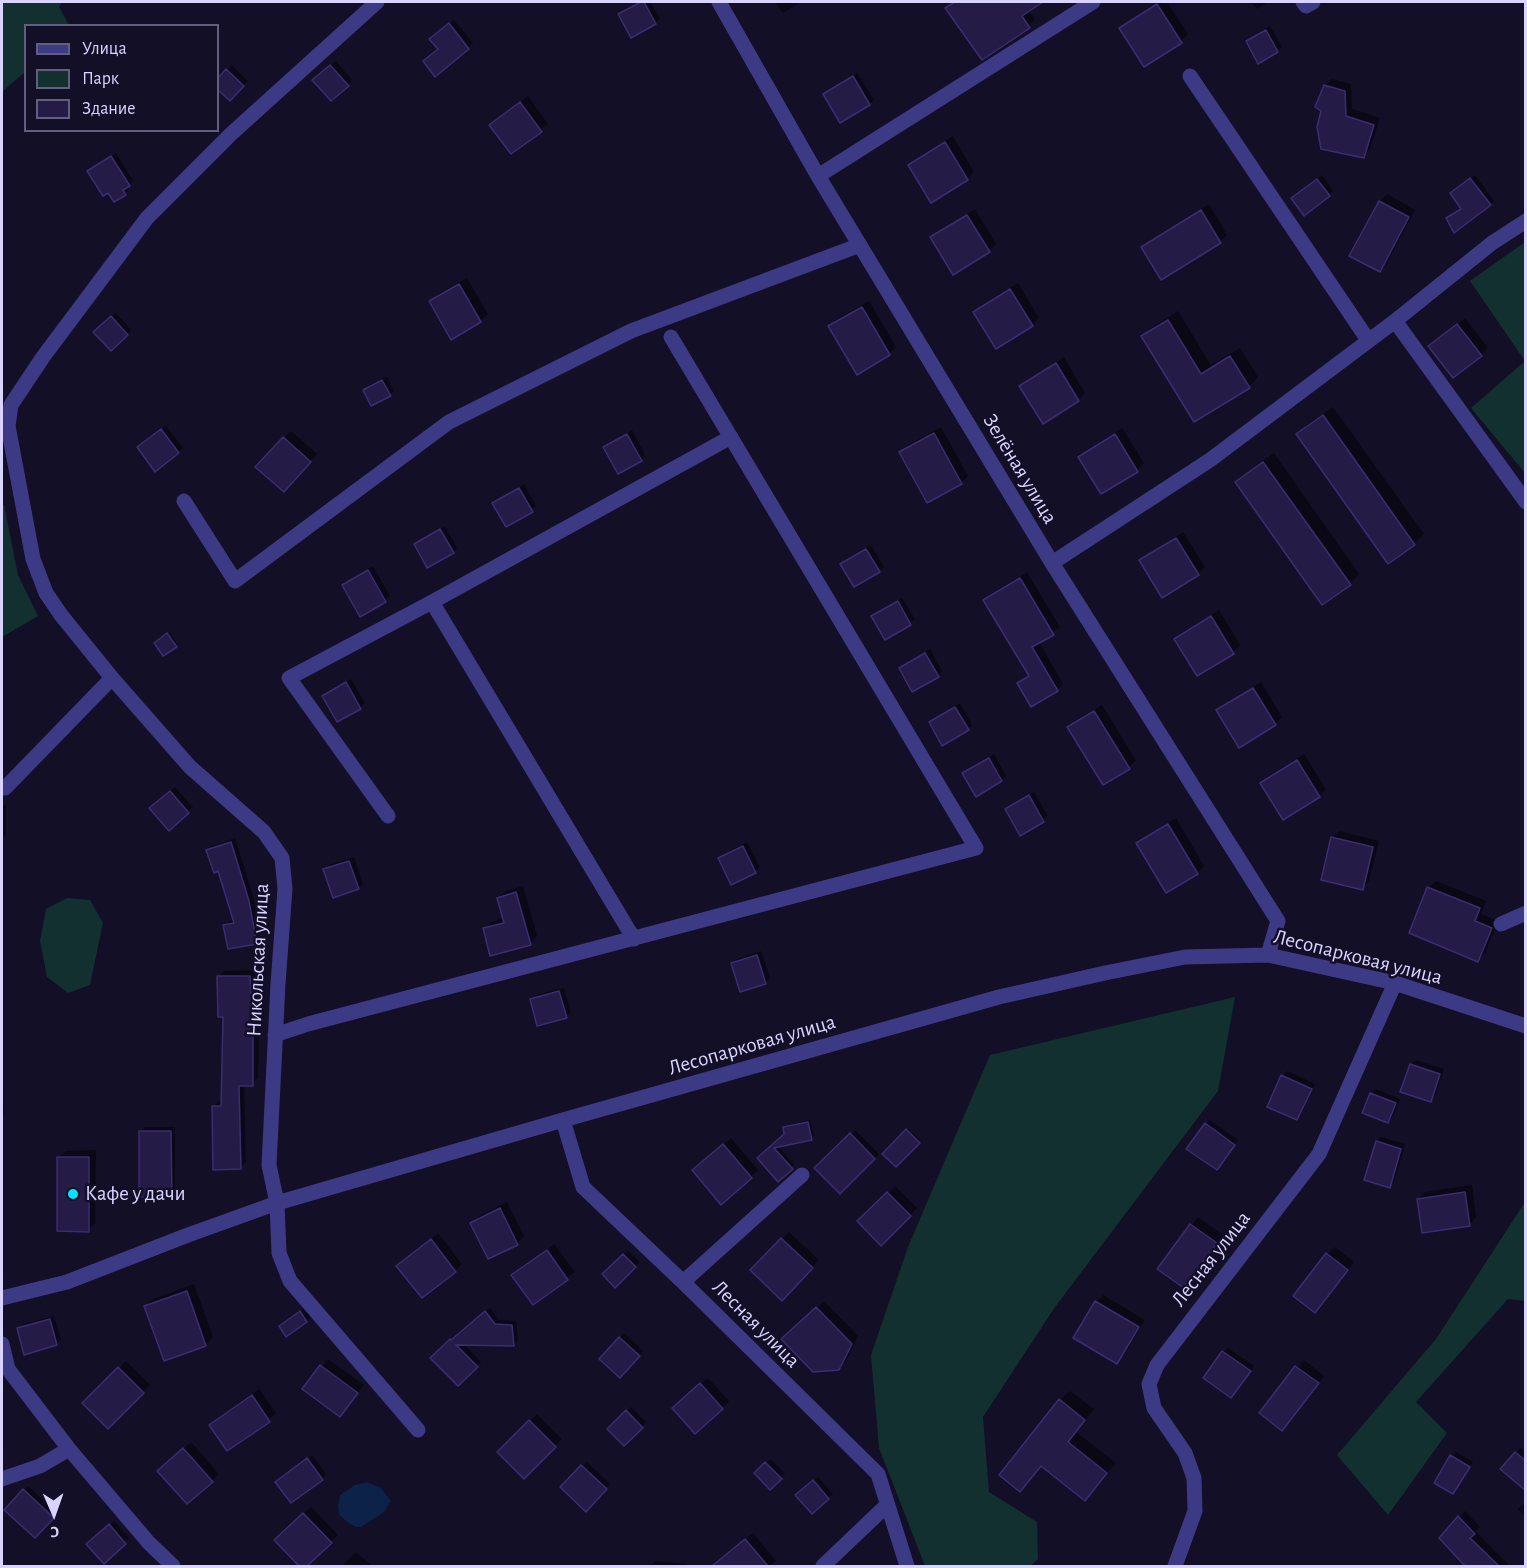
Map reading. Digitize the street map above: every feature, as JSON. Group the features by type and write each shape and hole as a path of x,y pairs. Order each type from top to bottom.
{"street":[{"name":"Никольская улица","path":"377,2 231,134 147,218 43,357 11,405 8,426 33,559 46,593 112,678 190,767 264,832 282,858 285,889 275,1035 270,1165 277,1203 279,1253 290,1281 418,1430"},
{"name":"Зелёная улица","path":"719,2 818,176 1052,563 1278,921 1268,955"},
{"path":"818,176 1094,2"},
{"path":"1303,2 1306,6 1313,2"},
{"path":"1190,75 1368,340"},
{"path":"1052,563 1210,460 1395,321 1492,243 1526,220"},
{"path":"184,501 235,581 449,423 631,331 860,245"},
{"path":"1395,321 1526,502"},
{"path":"275,1035 308,1024 976,848 671,337"},
{"path":"388,816 289,678 731,437"},
{"path":"432,602 634,939"},
{"path":"2,788 5,788 112,678"},
{"path":"1501,924 1526,913"},
{"name":"Лесопарковая улица","path":"2,1298 67,1282 277,1203 563,1120 1010,995 1185,957 1268,955 1395,983 1526,1026"},
{"name":"Лесная улица","path":"1175,1566 1195,1511 1194,1478 1185,1453 1154,1408 1149,1384 1157,1365 1318,1154 1395,983"},
{"name":"Лесная улица","path":"563,1120 583,1187 878,1474 907,1566"},
{"path":"683,1282 802,1175"},
{"path":"2,1344 8,1369 69,1449 149,1543 173,1566"},
{"path":"2,1479 40,1466 69,1449"},
{"path":"823,1566 887,1505"}],"green space":[{"path":"2,2 62,2 59,7 68,24 24,24 24,73 2,92"},
{"path":"1525,242 1525,361 1470,281"},
{"path":"1525,361 1525,473 1471,408"},
{"path":"2,505 4,505 18,575 38,616 2,637"},
{"path":"67,898 90,900 103,923 90,985 68,993 47,977 40,941 46,909"},
{"path":"1235,997 1218,1091 1055,1307 983,1417 989,1492 1037,1522 1038,1559 1030,1566 925,1566 879,1448 871,1355 908,1247 990,1055"},
{"path":"1525,1202 1525,1301 1508,1299 1416,1402 1447,1433 1388,1515 1337,1455 1436,1339"}],"water":[{"path":"367,1482 381,1488 391,1501 384,1512 361,1527 356,1527 339,1514 340,1495 355,1485"}],"building":[{"path":"644,2 656,24 631,38 618,14"},
{"path":"955,2 1043,2 1022,16 1030,28 982,60 945,8"},
{"path":"1157,4 1182,43 1144,67 1119,28"},
{"path":"449,23 469,49 435,77 423,61 438,49 429,39"},
{"path":"1266,30 1278,52 1258,64 1246,41"},
{"path":"330,65 349,86 331,101 312,80"},
{"path":"226,69 244,86 230,101 219,91 219,77"},
{"path":"853,76 870,105 840,123 823,94"},
{"path":"1324,85 1345,91 1346,116 1374,125 1364,158 1321,149 1317,127 1321,111 1315,107"},
{"path":"520,102 542,132 511,154 489,125"},
{"path":"945,142 968,180 931,203 908,165"},
{"path":"111,156 130,186 123,190 126,195 114,202 108,193 103,196 87,171"},
{"path":"1470,178 1491,205 1454,233 1446,218 1461,209 1450,193"},
{"path":"1317,179 1330,196 1304,216 1291,198"},
{"path":"1379,201 1409,217 1380,272 1349,256"},
{"path":"1201,210 1221,243 1161,280 1141,247"},
{"path":"967,215 990,252 953,275 930,237"},
{"path":"459,284 481,322 451,340 429,301"},
{"path":"1010,289 1033,326 996,349 973,312"},
{"path":"862,307 890,355 857,375 828,326"},
{"path":"111,316 128,335 111,351 93,332"},
{"path":"1168,320 1201,374 1230,356 1250,388 1194,422 1141,336"},
{"path":"1457,324 1482,356 1453,378 1428,346"},
{"path":"1056,363 1079,401 1043,424 1019,386"},
{"path":"382,380 391,396 371,406 363,390"},
{"path":"1323,415 1415,545 1388,564 1296,434"},
{"path":"161,429 179,453 155,472 137,447"},
{"path":"934,433 962,484 927,503 899,452"},
{"path":"627,434 642,461 618,474 603,447"},
{"path":"1115,434 1138,472 1101,494 1078,457"},
{"path":"283,437 311,462 284,492 255,467"},
{"path":"1263,462 1351,585 1322,605 1235,482"},
{"path":"519,488 533,512 506,527 492,503"},
{"path":"440,529 454,553 427,568 414,544"},
{"path":"1176,538 1199,575 1162,598 1139,560"},
{"path":"866,549 880,572 854,587 840,564"},
{"path":"368,570 386,602 360,617 342,585"},
{"path":"1020,578 1054,635 1032,647 1058,691 1031,707 1017,683 1029,676 983,600"},
{"path":"898,601 911,625 885,640 871,616"},
{"path":"1211,616 1234,654 1197,676 1174,639"},
{"path":"167,633 177,647 163,656 154,643"},
{"path":"925,653 939,677 912,692 899,668"},
{"path":"346,682 361,709 337,722 322,696"},
{"path":"1253,688 1276,725 1239,748 1216,710"},
{"path":"955,707 969,730 942,746 929,722"},
{"path":"1094,711 1130,769 1103,785 1067,727"},
{"path":"989,758 1002,781 976,797 962,773"},
{"path":"1297,760 1320,797 1283,820 1260,783"},
{"path":"170,791 189,813 169,831 149,808"},
{"path":"1029,795 1044,822 1020,836 1005,809"},
{"path":"1168,824 1198,874 1166,893 1136,843"},
{"path":"1331,837 1373,847 1363,890 1321,880"},
{"path":"231,842 249,901 257,944 228,949 223,925 234,923 218,871 214,873 206,850"},
{"path":"743,846 756,873 731,885 718,858"},
{"path":"349,861 359,889 333,898 323,869"},
{"path":"1427,887 1480,908 1475,921 1492,928 1478,962 1409,933"},
{"path":"516,892 531,945 490,956 483,928 504,923 497,898"},
{"path":"757,955 766,984 740,992 731,963"},
{"path":"217,976 250,976 253,1086 239,1086 241,1169 213,1170 212,1106 221,1106 223,1017 218,1017"},
{"path":"559,991 567,1018 537,1026 530,999"},
{"path":"1410,1064 1440,1074 1431,1102 1400,1092"},
{"path":"1281,1075 1312,1089 1297,1120 1267,1107"},
{"path":"1370,1093 1396,1103 1388,1123 1362,1113"},
{"path":"808,1122 812,1140 774,1148 793,1169 778,1182 757,1158 784,1134 783,1127"},
{"path":"1205,1123 1235,1145 1217,1170 1186,1149"},
{"path":"906,1129 920,1143 896,1167 882,1154"},
{"path":"139,1131 171,1131 172,1197 139,1197"},
{"path":"850,1133 875,1159 840,1194 814,1168"},
{"path":"1376,1141 1401,1149 1390,1188 1364,1180"},
{"path":"723,1144 752,1178 721,1205 692,1170"},
{"name":"Кафе у дачи","path":"57,1157 89,1157 89,1232 57,1231"},
{"path":"887,1192 911,1216 881,1246 857,1221"},
{"path":"1465,1192 1470,1226 1422,1233 1417,1199"},
{"path":"500,1208 518,1245 488,1259 470,1223"},
{"path":"1190,1224 1217,1243 1184,1288 1157,1269"},
{"path":"781,1238 813,1268 782,1301 750,1270"},
{"path":"431,1239 456,1272 422,1298 396,1266"},
{"path":"547,1250 568,1280 533,1305 511,1275"},
{"path":"1326,1253 1348,1270 1315,1313 1293,1296"},
{"path":"623,1254 636,1267 615,1288 602,1274"},
{"path":"187,1291 206,1346 164,1361 144,1306"},
{"path":"1095,1301 1139,1327 1117,1364 1073,1338"},
{"path":"816,1307 852,1344 839,1370 813,1372 781,1339"},
{"path":"300,1311 307,1322 286,1337 279,1326"},
{"path":"485,1311 495,1324 512,1325 514,1346 456,1345 478,1367 458,1386 430,1358"},
{"path":"50,1319 57,1345 24,1355 17,1328"},
{"path":"619,1337 640,1356 620,1378 599,1359"},
{"path":"1222,1351 1251,1371 1231,1398 1203,1378"},
{"path":"320,1365 358,1393 340,1417 302,1389"},
{"path":"1295,1366 1319,1383 1282,1431 1259,1413"},
{"path":"118,1367 144,1393 108,1429 82,1403"},
{"path":"700,1383 723,1409 695,1434 672,1408"},
{"path":"252,1395 270,1422 227,1451 209,1425"},
{"path":"1059,1399 1085,1420 1068,1442 1107,1473 1085,1501 1041,1466 1020,1492 999,1475"},
{"path":"626,1410 643,1428 624,1446 607,1429"},
{"path":"529,1420 556,1447 524,1479 497,1452"},
{"path":"183,1448 213,1482 187,1504 157,1471"},
{"path":"1515,1452 1526,1461 1526,1491 1500,1469"},
{"path":"1450,1455 1470,1467 1453,1494 1434,1483"},
{"path":"307,1458 323,1480 291,1503 275,1482"},
{"path":"765,1462 782,1479 770,1490 754,1473"},
{"path":"581,1465 607,1489 586,1512 560,1487"},
{"path":"813,1480 829,1499 812,1514 795,1495"},
{"path":"23,1489 54,1518 35,1538 4,1510"},
{"path":"303,1513 332,1543 307,1566 299,1566 274,1540"},
{"path":"1458,1516 1475,1534 1470,1538 1499,1566 1465,1566 1439,1538"},
{"path":"109,1524 126,1544 104,1564 86,1544"},
{"path":"745,1539 768,1566 712,1566"}],"place":[{"name":"Кафе у дачи","path":"73,1194"}]}
